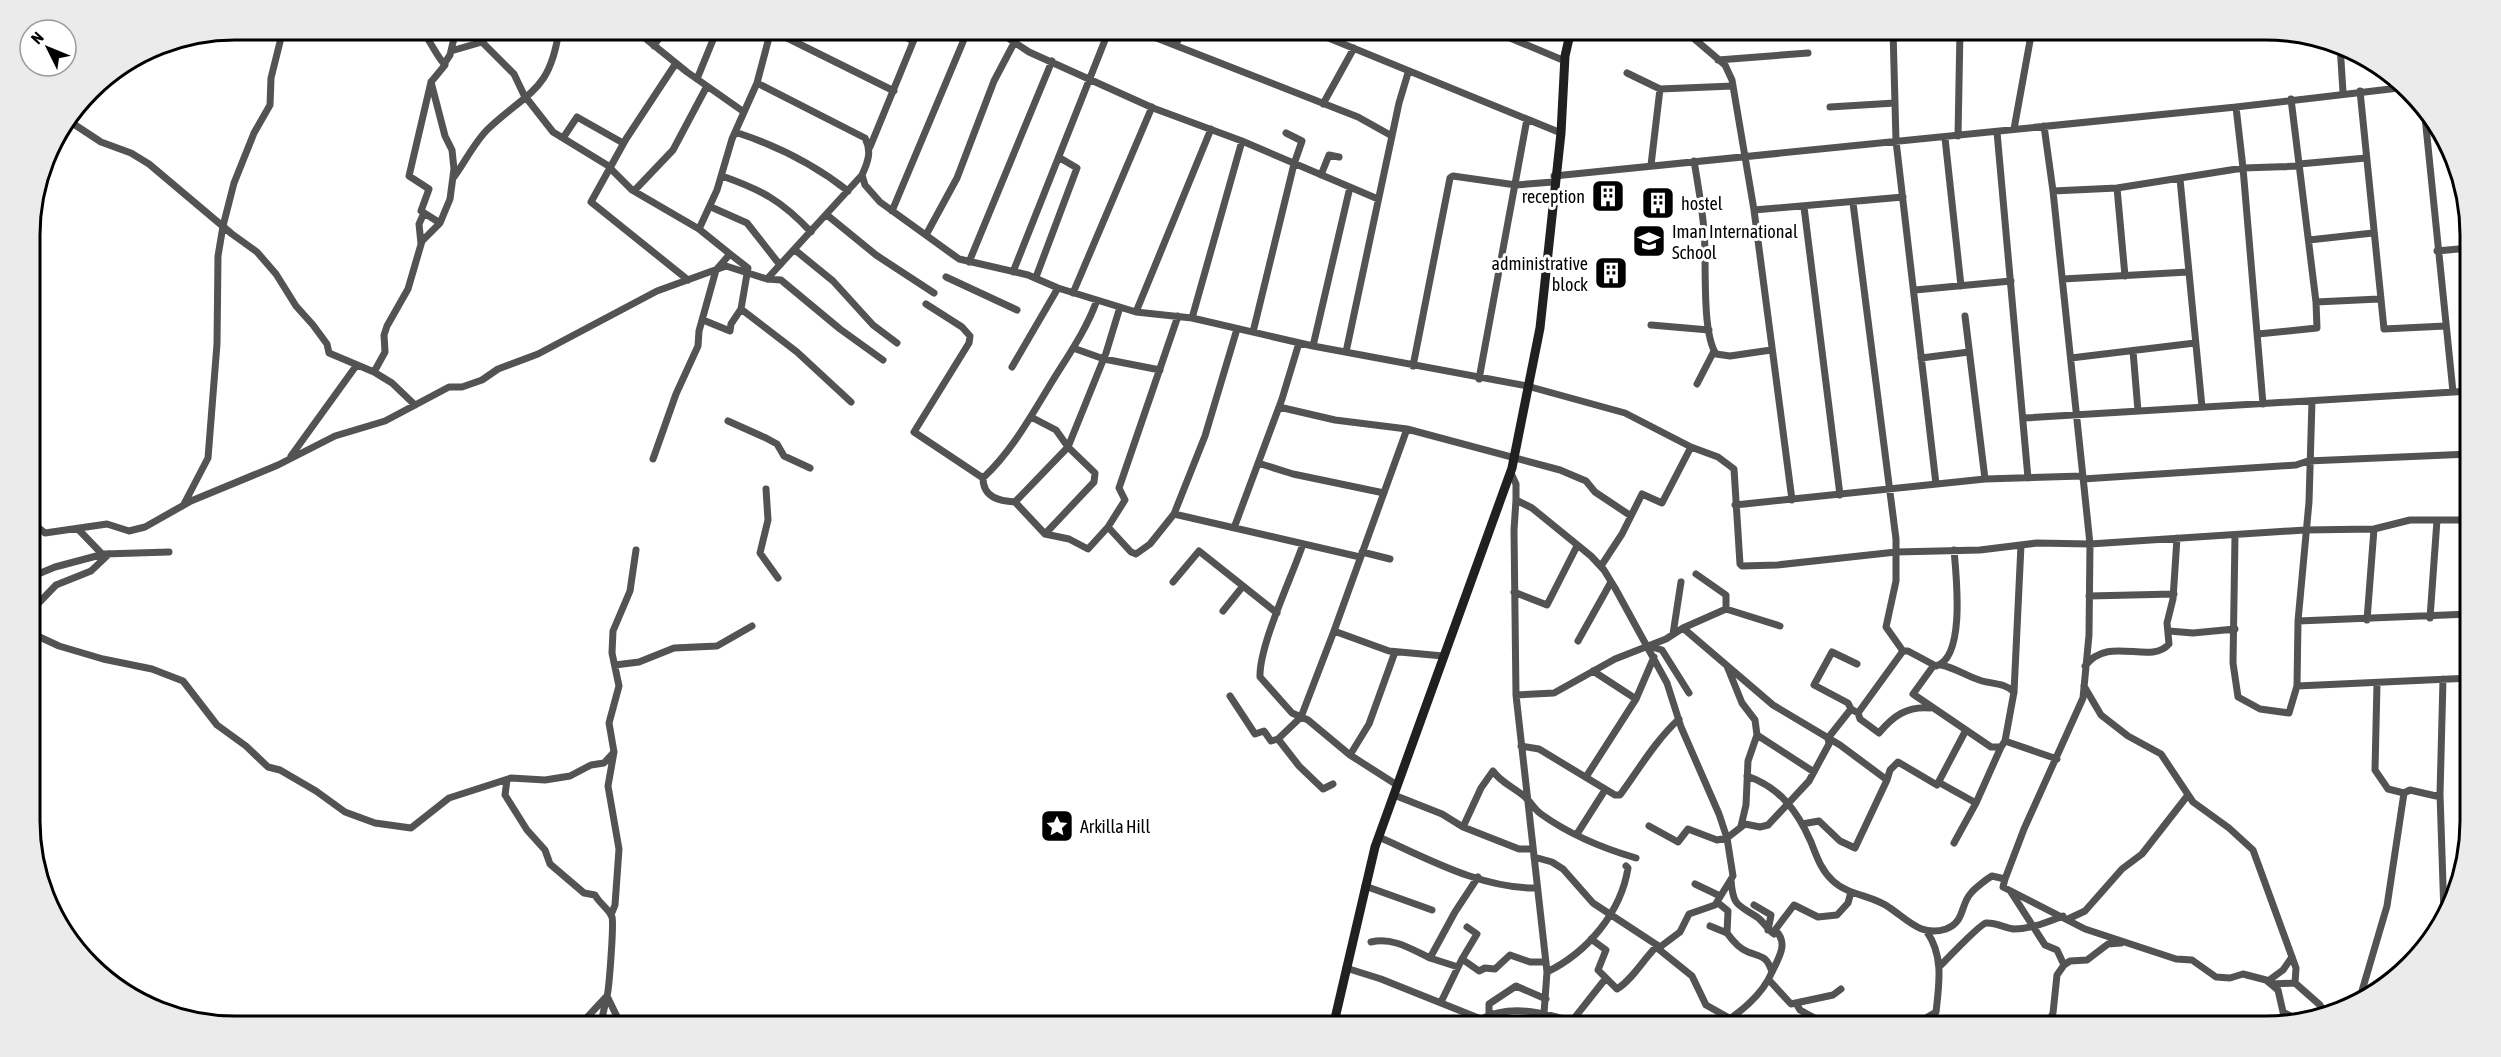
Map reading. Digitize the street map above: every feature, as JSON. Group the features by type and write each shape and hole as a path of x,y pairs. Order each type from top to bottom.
{"street":[{"path":"1335,40 1408,73 1561,133"},
{"path":"1516,40 1565,61"},
{"path":"1336,1016 1365,886 1379,837 1510,473 1540,328 1554,179 1561,133 1565,61 1569,40"},
{"path":"1696,40 1725,65 1733,86 1754,210 1792,500"},
{"path":"1893,40 1896,141 1936,484"},
{"path":"1958,136 1960,40"},
{"path":"2014,129 2030,40"},
{"path":"183,506 208,458 217,344 218,256 223,226 234,183 254,133 270,105 271,78 280,41"},
{"path":"428,41 444,64"},
{"path":"374,372 385,352 384,335 387,326 408,289 421,244 419,224 429,189 409,176 431,82 452,51 454,41"},
{"path":"454,177 487,130 542,84 555,60 558,41"},
{"path":"648,41 744,112"},
{"path":"654,46 657,41"},
{"path":"697,78 713,41"},
{"path":"699,229 711,207 735,132 757,83 768,41"},
{"path":"793,41 894,91"},
{"path":"767,279 862,175 868,162 870,147 913,41"},
{"path":"892,211 964,41"},
{"path":"1011,41 1152,107 1242,141 1377,199"},
{"path":"1014,272 1105,41"},
{"path":"1164,41 1358,117 1392,136"},
{"path":"1176,45 1178,41"},
{"path":"452,51 482,42 514,74 526,98 553,132 609,167 634,190 699,229 748,268 741,309 731,324 730,331 703,320"},
{"path":"926,235 957,178 994,81 1014,43"},
{"path":"1323,104 1354,48"},
{"path":"1718,60 1808,53"},
{"path":"2341,55 2343,92"},
{"path":"969,262 1052,61"},
{"path":"676,63 623,143 591,202 688,279"},
{"path":"1346,352 1377,199 1408,73"},
{"path":"1627,73 1660,89 1733,86"},
{"path":"421,244 440,223 450,199 454,177 452,150 445,136 431,82"},
{"path":"757,83 865,138 870,147"},
{"path":"634,190 673,150 707,86"},
{"path":"1413,366 1450,178 1453,176 1516,185 1651,165 1945,138 2236,107 2343,92 2392,88"},
{"path":"1651,165 1660,89"},
{"path":"2360,91 2379,299 2384,329 2445,326"},
{"path":"2258,334 2318,328 2291,99"},
{"path":"1830,107 1895,103"},
{"path":"1073,293 1152,107"},
{"path":"2236,107 2263,404"},
{"path":"562,138 577,117 623,143"},
{"path":"1479,379 1527,119"},
{"path":"75,125 101,142 131,153 149,164 257,252 325,341 329,353 374,372 393,383 415,405"},
{"path":"2043,126 2063,279 2090,544 2089,635 2084,668 2083,698 2024,829 2003,887 2104,936 2176,959 2192,960 2216,977 2230,978 2243,974 2270,983 2295,983 2309,994 2320,1009"},
{"path":"2426,126 2453,392"},
{"path":"1136,312 1211,129"},
{"path":"735,132 788,154 830,177 848,191"},
{"path":"1997,132 2028,478"},
{"path":"1253,332 1294,164 1302,141 1286,133"},
{"path":"1945,138 1961,286"},
{"path":"1192,318 1242,141"},
{"path":"1321,175 1329,154 1339,157"},
{"path":"1036,277 1077,168 1060,158"},
{"path":"2053,191 2117,188 2243,168 2366,158"},
{"path":"1694,161 1704,231 1709,330 1714,351 1716,354 1730,356 1771,350"},
{"path":"862,175 865,185 892,211 959,260 1036,277 1058,288 1136,312 1192,318 1313,346 1479,379 1527,386 1625,413 1691,447 1718,457 1734,469 1735,505 1742,566 1778,565 1896,552 2021,545 2090,544 2305,530 2374,529 2410,520 2460,520"},
{"path":"722,176 769,194 790,209 811,232"},
{"path":"2180,179 2202,407"},
{"path":"1313,346 1350,188"},
{"path":"2117,188 2125,276"},
{"path":"1754,210 1904,197"},
{"path":"1852,202 1896,552 1896,581 1886,627 1903,651"},
{"path":"711,207 747,223 780,265"},
{"path":"1804,207 1840,495"},
{"path":"423,213 440,223"},
{"path":"827,215 876,255 934,293"},
{"path":"2309,240 2373,233"},
{"path":"2437,251 2460,249"},
{"path":"795,250 833,281 873,325 897,343"},
{"path":"652,459 676,393 698,346 716,270 730,254"},
{"path":"40,529 45,532 107,524 125,530 146,527 183,506 335,436 385,421 449,387 462,387 482,380 507,366 538,354 625,307 688,279 726,266 767,279 781,280 840,329 883,360"},
{"path":"2063,279 2188,272"},
{"path":"946,277 1017,310"},
{"path":"1915,290 2011,281"},
{"path":"1012,367 1058,288"},
{"path":"2316,302 2379,299"},
{"path":"1097,300 1073,348 1031,417 1000,463 983,478 983,486 989,495 998,501 1015,502 1045,534 1069,540 1088,549 1108,526 1125,500 1119,488 1178,316"},
{"path":"926,304 962,327 970,336 969,343 914,432 983,478"},
{"path":"1015,502 1068,447 1104,359 1120,307"},
{"path":"741,309 803,358 852,402"},
{"path":"1965,316 1985,479"},
{"path":"1651,325 1709,330"},
{"path":"1108,526 1131,552 1136,554 1150,544 1174,514 1205,436 1238,329"},
{"path":"1234,528 1279,406 1299,343"},
{"path":"2071,358 2195,343"},
{"path":"1073,348 1104,359 1160,370"},
{"path":"1697,384 1714,351"},
{"path":"2133,351 2138,411"},
{"path":"1921,358 1969,352"},
{"path":"289,459 356,366"},
{"path":"2024,418 2460,392"},
{"path":"2235,536 2233,663 2238,697 2260,710 2289,714 2297,686 2298,621 2312,401"},
{"path":"1279,406 1335,420 1407,429 1560,470 1586,481 1595,492 1630,516"},
{"path":"1031,417 1056,430 1068,447 1095,472 1095,482 1045,534"},
{"path":"728,421 777,444 784,456 810,468"},
{"path":"1230,696 1254,734 1264,731 1271,741 1278,739 1301,717 1407,429"},
{"path":"1600,566 1642,494 1662,503 1691,447"},
{"path":"1735,505 1889,491 1985,479 2083,477 2296,465 2308,461 2460,454"},
{"path":"1258,463 1293,474 1384,493"},
{"path":"1510,473 1516,484 1514,592 1516,695 1547,972 1544,1014"},
{"path":"766,489 768,520 760,554 778,578"},
{"path":"1516,500 1532,508 1577,546 1600,566 1611,582 1649,646 1666,683 1678,719 1727,838 1727,850 1732,862 1732,898 1737,905 1759,918 1781,936 1783,945 1769,980 1740,1013 1735,1016"},
{"path":"1174,514 1303,544 1390,559"},
{"path":"2430,618 2437,520"},
{"path":"78,529 105,554"},
{"path":"2367,620 2374,529"},
{"path":"2084,668 2092,657 2102,651 2162,651 2169,644 2167,623 2174,594 2177,538"},
{"path":"1303,544 1260,665 1260,676 1292,713 1314,724 1395,790 1463,827 1533,853 1563,869 1593,903 1656,947 1692,976 1706,1005 1727,1016"},
{"path":"1954,843 1976,803 2003,744 2014,692 2021,545"},
{"path":"1514,592 1546,605 1577,546"},
{"path":"602,1016 610,982 608,979 613,931 611,915 615,905 620,849 608,786 614,752 609,723 619,686 615,676 612,653 613,631 630,591 636,550"},
{"path":"1954,550 1958,625 1953,644 1912,694 1991,747 2003,744 2057,759"},
{"path":"1173,582 1199,551 1277,613"},
{"path":"40,574 105,554 169,552"},
{"path":"40,601 56,585 91,571 105,554"},
{"path":"1696,574 1726,595 1726,609"},
{"path":"1578,641 1611,582"},
{"path":"1673,634 1681,582"},
{"path":"1222,611 1243,586"},
{"path":"2089,596 2174,594"},
{"path":"1516,695 1554,693 1593,671 1726,609 1780,626"},
{"path":"2298,621 2430,618 2460,615"},
{"path":"615,665 639,662 674,648 717,646 752,626"},
{"path":"1683,628 1773,705 1828,738 1887,780"},
{"path":"2169,631 2221,632 2235,629"},
{"path":"1334,631 1395,652 1443,656"},
{"path":"40,637 59,646 103,659 152,669 183,681 217,725 268,767 280,770 316,790 345,812 375,823 411,828 423,821 441,802 507,780 545,780 570,776 591,765 604,763 614,752"},
{"path":"1649,646 1662,650 1689,693"},
{"path":"1903,651 1908,651 1937,665 1958,669 1984,682 2010,687 2014,692"},
{"path":"1858,713 1903,651"},
{"path":"1350,755 1369,724 1395,652"},
{"path":"1857,664 1832,652 1814,685 1848,703 1851,709 1858,713 1860,719 1879,732 1893,716 1907,710 1930,708"},
{"path":"1586,777 1636,699 1654,657"},
{"path":"1727,666 1742,703 1755,720 1756,735 1747,776 1746,805 1741,826"},
{"path":"1593,671 1636,699"},
{"path":"2297,686 2460,678"},
{"path":"2444,679 2440,794 2444,899"},
{"path":"2378,684 2375,770 2388,789 2404,793 2410,790 2431,797 2440,794"},
{"path":"2084,686 2101,715 2128,736 2161,754 2193,802 2229,828 2253,850 2296,968 2295,983"},
{"path":"1649,826 1678,842 1688,829 1717,840 1727,838 1745,824 1760,827 1768,825 1790,804 1814,772 1829,744 1828,738 1851,709"},
{"path":"1521,746 1539,749 1605,790 1620,795 1650,756 1662,734 1678,719"},
{"path":"1940,783 1965,730"},
{"path":"1756,735 1814,772"},
{"path":"1278,739 1299,766 1323,789 1333,784"},
{"path":"1802,824 1819,821 1840,841 1855,848 1890,770 1898,762 1933,785 1940,783 1976,803"},
{"path":"1463,827 1481,788 1493,771 1527,799 1538,812 1595,846 1636,858"},
{"path":"1747,776 1767,784 1790,804 1823,870 1842,889 1890,907 1903,919 1927,932 1932,939 1940,967 1936,1012 1929,1016"},
{"path":"507,780 505,795 527,830 545,850 550,864 584,893 594,895 611,915"},
{"path":"1577,834 1605,790"},
{"path":"2362,990 2387,906 2404,793"},
{"path":"1940,967 1975,929 1986,923 2013,929 2033,927 2085,911 2122,869 2142,854 2188,795"},
{"path":"1379,837 1450,869 1499,884 1538,888"},
{"path":"1547,972 1576,954 1606,924 1625,889 1628,868 1626,866"},
{"path":"1927,932 1948,928 1958,921 1970,893 1992,876 2005,879"},
{"path":"1430,958 1455,912 1478,877"},
{"path":"1591,939 1606,950 1598,970 1617,989 1626,983 1636,967 1656,947 1660,947 1680,932 1689,914 1713,907 1731,880"},
{"path":"1695,884 1718,899 1728,911 1727,933"},
{"path":"1365,886 1432,910"},
{"path":"2010,890 2045,945 2057,950 2064,965"},
{"path":"1772,930 1794,905 1818,917 1841,914 1848,903 1851,892"},
{"path":"1754,905 1771,915 1772,930"},
{"path":"1710,926 1727,933 1748,952 1758,953 1765,959 1772,972"},
{"path":"1441,1002 1477,934 1467,927"},
{"path":"1371,942 1382,939 1403,944 1430,958 1458,967"},
{"path":"2052,1016 2057,975 2064,965 2070,961 2087,960 2108,944 2125,941"},
{"path":"1462,959 1479,971 1485,968 1495,969 1510,955 1530,962 1546,962"},
{"path":"2270,983 2292,957"},
{"path":"1346,968 1441,1002 1472,1016"},
{"path":"1576,1016 1606,978"},
{"path":"1769,980 1784,998 1811,1016"},
{"path":"2270,983 2278,990 2285,1013 2288,1015"},
{"path":"1493,1016 1490,1014 1489,1004 1516,986 1546,999"},
{"path":"1797,1005 1809,999 1833,995 1841,989"},
{"path":"588,1016 607,996"},
{"path":"607,996 617,1016"},
{"path":"1486,1016 1509,1011 1559,1016"}],"place":[{"name":"reception","path":"1608,196"},
{"name":"hostel","path":"1658,203"},
{"name":"Iman International School","path":"1649,241"},
{"name":"administrative block","path":"1611,273"},
{"name":"Arkilla Hill","path":"1057,826"}]}
